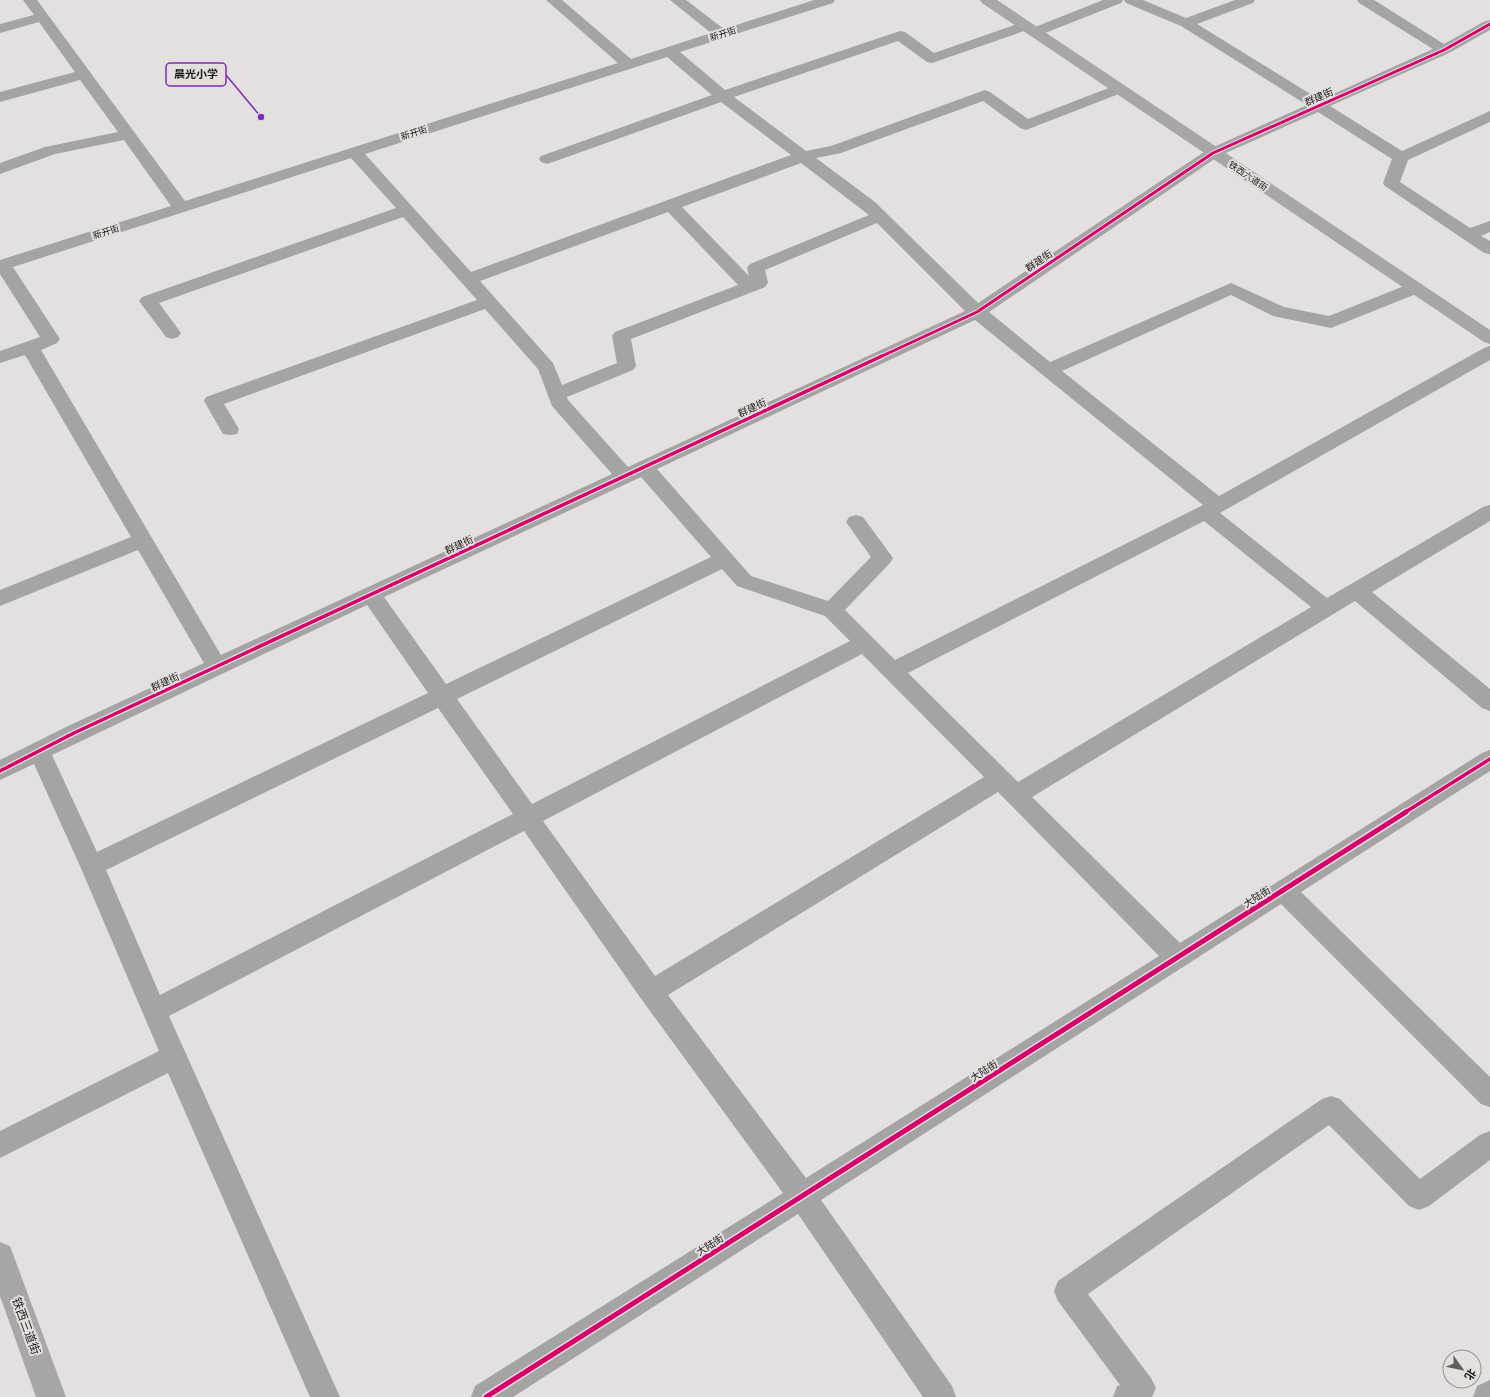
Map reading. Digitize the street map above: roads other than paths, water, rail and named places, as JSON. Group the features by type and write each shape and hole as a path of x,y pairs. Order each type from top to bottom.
{"main road":[{"name":"铁西六道街","path":"987,0 1490,338"},
{"name":"铁西三道街","path":"0,1256 51,1397"}],"street":[{"path":"30,0 181,208"},
{"path":"553,0 628,64"},
{"path":"677,0 722,34"},
{"name":"新开街","path":"1,265 828,0"},
{"path":"547,158 900,36 932,59 1030,29 1116,0"},
{"path":"1131,0 1186,23 1401,157"},
{"path":"1186,23 1248,0"},
{"path":"1364,0 1444,50"},
{"path":"0,29 42,17"},
{"name":"群建街","path":"0,771 39,751 371,595 977,312 1213,153 1444,50 1490,24"},
{"path":"669,51 723,96 869,206 977,312 1050,370 1326,608"},
{"path":"0,97 84,74"},
{"path":"469,280 804,156 835,150 985,95 1026,125 1119,89"},
{"path":"1490,116 1401,157 1391,183 1490,249"},
{"path":"0,169 51,150 128,135"},
{"path":"354,152 547,367 559,402 635,472 725,560 744,581 832,610 1177,957"},
{"path":"672,205 750,287"},
{"path":"172,333 148,301 407,210"},
{"path":"556,394 627,366 621,336 759,283 756,268 880,216"},
{"path":"1469,235 1490,226"},
{"path":"0,357 51,339 1,265"},
{"path":"1050,370 1231,288 1278,312 1331,322 1415,288"},
{"path":"230,429 213,401 489,302"},
{"path":"30,347 218,667"},
{"path":"893,671 1211,508 1490,352"},
{"path":"652,992 1008,787 1357,591 1490,512"},
{"path":"832,610 883,558 856,522"},
{"path":"0,598 143,540"},
{"path":"92,866 725,560"},
{"path":"1357,591 1490,702"},
{"path":"371,595 652,992 802,1196 941,1397"},
{"path":"154,1011 865,643"},
{"path":"39,751 92,866 174,1057 325,1397"},
{"name":"大陆街","path":"486,1397 1490,759"},
{"path":"1283,890 1490,1095"},
{"path":"0,1145 174,1057"},
{"path":"1128,1397 1142,1388 1068,1291 1331,1108 1419,1197 1490,1144"}],"place":[{"name":"晨光小学","path":"261,117"}]}
